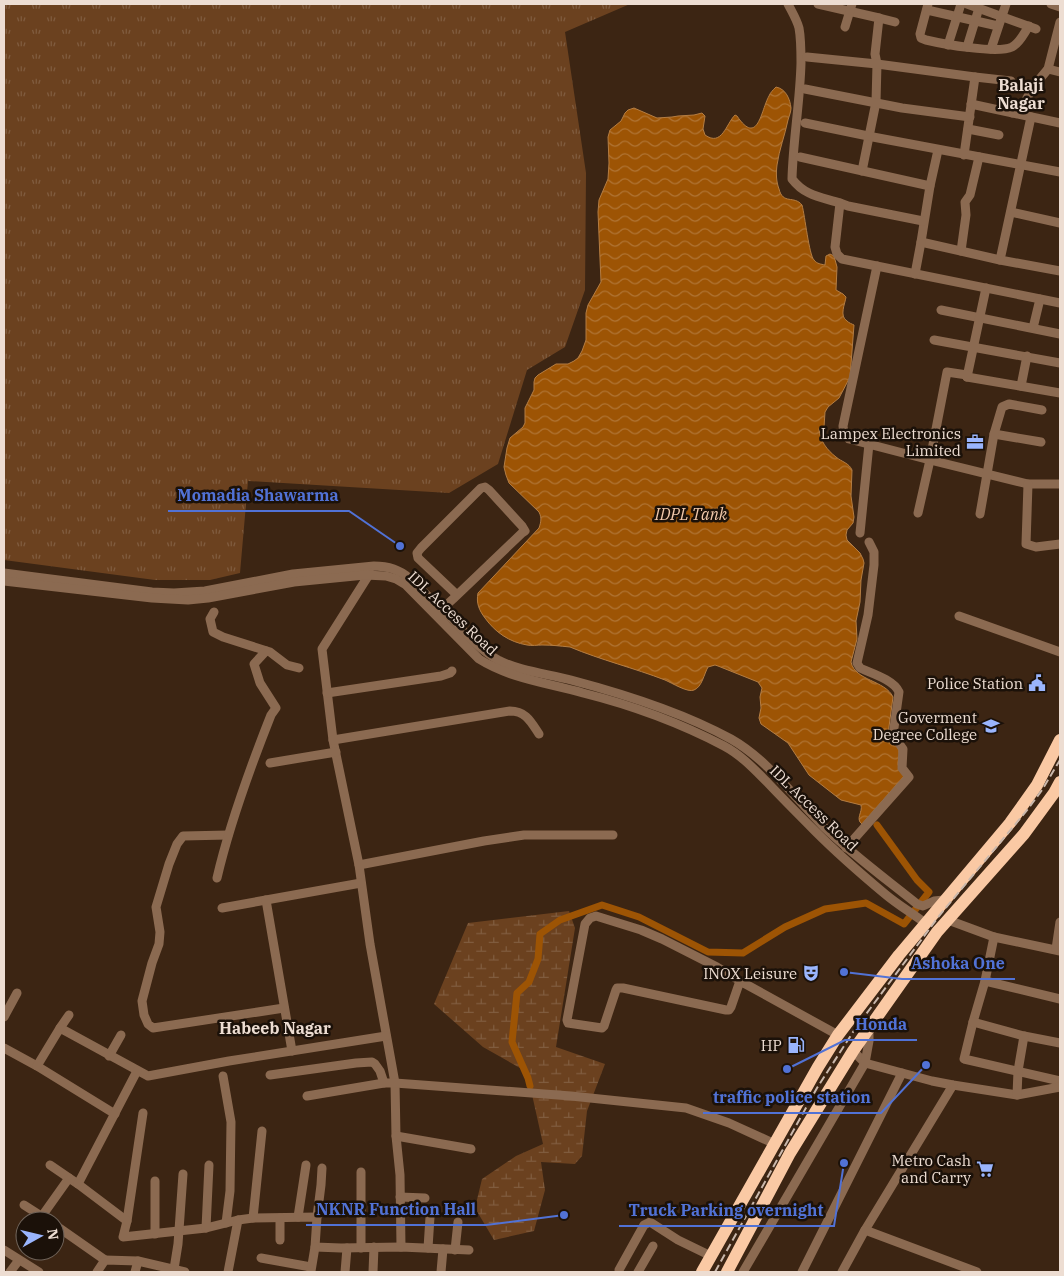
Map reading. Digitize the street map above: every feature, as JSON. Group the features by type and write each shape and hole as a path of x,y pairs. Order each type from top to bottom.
{"highway":[{"path":"702,1272 838,1035 921,920 944,900 1010,823 1037,785 1060,740"},
{"path":"727,1272 790,1153 853,1051 937,932 1024,834 1058,790"},
{"path":"714,1251 735,1256"}],"street":[{"path":"788,4 797,21 801,55 800,88 792,156 792,179 798,187 806,192 848,206 923,221"},
{"path":"818,4 850,8 895,22"},
{"path":"948,45 961,4"},
{"path":"967,4 1033,28 1017,44 1005,49 948,45 921,38 920,30 928,7 957,17 998,26"},
{"path":"991,49 1006,4"},
{"path":"845,27 850,8"},
{"path":"967,47 979,8"},
{"path":"862,171 876,102 877,64 875,54 879,18"},
{"path":"1012,113 1026,100 1033,87 1048,69 1060,22"},
{"path":"807,58 877,64 1011,81"},
{"path":"1048,69 1060,72"},
{"path":"964,155 975,77"},
{"path":"805,89 902,108 970,117"},
{"path":"971,104 1060,123"},
{"path":"1000,260 1031,117"},
{"path":"805,122 869,137 1060,172"},
{"path":"968,128 999,135"},
{"path":"915,274 923,221 938,150"},
{"path":"800,157 930,186"},
{"path":"961,251 966,215 965,202 970,194 979,158"},
{"path":"840,203 835,247 837,254 842,259 1060,303"},
{"path":"1011,212 1060,223"},
{"path":"921,242 1060,271"},
{"path":"876,266 843,426 844,433 848,438 1028,484 1060,484"},
{"path":"967,377 986,288"},
{"path":"1034,328 1040,299"},
{"path":"941,310 1060,334"},
{"path":"934,340 1060,362"},
{"path":"1021,386 1027,356"},
{"path":"918,513 947,372 1060,393"},
{"path":"980,514 994,434 1002,407 1009,404 1042,410"},
{"path":"994,434 1041,442"},
{"path":"860,533 869,444"},
{"path":"1028,484 1026,544 1036,547 1060,544"},
{"path":"442,609 457,595 525,531 485,487 481,488 417,553 418,558 457,595"},
{"path":"846,848 910,776 902,768 903,749 893,735 898,689 893,684 860,668 857,663 868,615 874,565 874,552 869,542"},
{"path":"4,573 152,592 174,593 205,591 293,574 374,566 389,567 404,573 473,641 499,661 543,675 560,677 606,689 644,702 698,723 744,746 846,848 891,884 917,904 923,906 934,901 944,900"},
{"path":"374,566 322,649 333,740 359,865 370,944 395,1083 396,1136 400,1175 401,1247"},
{"name":"IDL Access Road","path":"4,581 152,598 188,600 294,582 369,575 386,576 396,579 406,585 479,659 493,668 516,676 618,702 698,733 725,746 751,766 816,832 885,894 921,920"},
{"path":"214,612 210,619 213,632 270,652 286,665 299,668"},
{"path":"959,616 1060,652"},
{"path":"217,878 228,835 251,766 271,715 276,708 260,683 254,664 266,651"},
{"path":"327,693 440,676 452,671"},
{"path":"333,740 510,710 523,714 539,734"},
{"path":"270,763 336,752"},
{"path":"228,835 183,836 177,844 156,907 160,932 159,944 152,962 142,1001 144,1015 148,1024 153,1028 284,1008"},
{"path":"359,865 524,835 613,835"},
{"path":"222,908 361,883"},
{"path":"885,894 891,884"},
{"path":"266,900 292,1051"},
{"path":"740,981 729,1010 617,988 602,1028 568,1023 567,1020 585,924 590,918 596,916 662,938 717,966 740,981 838,1035"},
{"path":"948,920 994,937 1058,950 1060,922"},
{"path":"994,937 985,981 964,1059 1060,1080"},
{"path":"985,981 1060,999"},
{"path":"4,1017 17,993"},
{"path":"37,1066 69,1015"},
{"path":"973,1022 1024,1036 1060,1043"},
{"path":"60,1028 148,1076 386,1036"},
{"path":"743,1272 865,1063 870,1041 869,1030"},
{"path":"110,1056 121,1035"},
{"path":"1017,1096 1018,1071 1024,1036"},
{"path":"4,1048 115,1114"},
{"path":"853,1051 865,1063 953,1085 1017,1096 1060,1087"},
{"path":"270,1075 372,1062 376,1064 380,1071 384,1084"},
{"path":"78,1184 137,1071"},
{"path":"802,1272 902,1073"},
{"path":"223,1076 231,1122 230,1191 226,1223"},
{"path":"307,1096 395,1083 570,1096 686,1108 729,1123 775,1144"},
{"path":"842,1272 865,1230 953,1085"},
{"path":"143,1113 123,1237 206,1228 253,1218 317,1217"},
{"path":"253,1218 262,1131"},
{"path":"396,1136 471,1149"},
{"path":"50,1165 127,1221"},
{"path":"206,1228 209,1165"},
{"path":"298,1217 306,1165"},
{"path":"261,1258 311,1270 322,1185 322,1168"},
{"path":"361,1172 361,1248"},
{"path":"174,1269 180,1230 183,1174"},
{"path":"50,1211 69,1178"},
{"path":"155,1181 155,1234"},
{"path":"400,1197 425,1198"},
{"path":"24,1205 33,1211"},
{"path":"428,1248 430,1217"},
{"path":"280,1218 280,1240"},
{"path":"228,1272 238,1220"},
{"path":"456,1250 458,1222"},
{"path":"619,1270 644,1225 650,1222 678,1240 714,1251"},
{"path":"865,1230 977,1272"},
{"path":"65,1232 105,1260 138,1261 185,1272"},
{"path":"638,1272 653,1246"},
{"path":"315,1247 401,1247 469,1250"},
{"path":"373,1272 374,1247"},
{"path":"345,1272 346,1248"},
{"path":"441,1272 443,1249"},
{"path":"4,1250 15,1257"},
{"path":"97,1272 105,1260"},
{"path":"10,1272 18,1261"},
{"path":"21,1261 39,1272"},
{"path":"135,1272 138,1261"}],"green space":[{"path":"4,4 630,4 565,32 586,173 585,290 565,347 527,370 498,464 449,493 248,481 240,573 210,580 155,580 4,560"},
{"path":"569,911 575,928 556,1047 605,1064 587,1111 582,1156 575,1164 541,1162 545,1190 534,1231 494,1240 475,1208 482,1179 516,1156 543,1144 527,1072 483,1047 434,1004 468,923"}],"water":[{"name":"IDPL Tank","path":"776,87 787,95 791,108 778,159 776,174 778,186 783,197 799,202 802,205 810,251 814,260 825,265 826,256 830,254 834,256 837,267 836,290 846,297 843,316 854,325 850,377 839,398 825,412 824,427 819,429 822,441 827,448 852,470 851,496 854,517 853,523 847,530 846,535 847,540 860,553 864,563 856,621 857,639 851,662 858,673 884,687 893,697 888,734 898,748 898,764 905,775 862,824 859,820 861,805 841,800 809,775 788,743 761,724 759,718 762,688 758,682 715,665 708,667 701,683 691,691 570,647 520,644 508,639 493,628 483,615 477,597 478,593 539,528 541,518 539,512 509,483 504,467 507,448 510,438 525,423 525,408 534,390 535,378 556,364 568,364 574,361 582,351 586,340 586,313 588,305 601,282 598,212 599,200 608,179 608,137 610,130 621,121 628,110 634,108 657,118 702,113 705,116 703,129 705,135 716,138 723,133 735,115 744,125 750,128 754,127 761,117 769,95"}],"waterway":[{"path":"530,1086 512,1042 517,993 529,982 538,959 540,934 560,920 602,905 639,917 708,952 743,953 785,927 825,909 866,903 904,924 929,892 917,880 877,825"}],"railway":[{"path":"715,1272 817,1088 855,1029 939,916 1028,809 1060,760"}],"place":[{"name":"Lampex Electronics Limited","path":"975,442"},
{"name":"Momadia Shawarma","path":"400,546"},
{"name":"Police Station","path":"1037,683"},
{"name":"Goverment Degree College","path":"991,726"},
{"name":"Ashoka One","path":"844,972"},
{"name":"INOX Leisure","path":"811,973"},
{"name":"HP","path":"796,1045"},
{"name":"traffic police station","path":"926,1065"},
{"name":"Honda","path":"787,1069"},
{"name":"Truck Parking overnight","path":"844,1163"},
{"name":"Metro Cash and Carry","path":"985,1169"},
{"name":"NKNR Function Hall","path":"564,1215"}],"district":[{"name":"Balaji Nagar","path":"1021,94"},
{"name":"Habeeb Nagar","path":"275,1028"}]}
